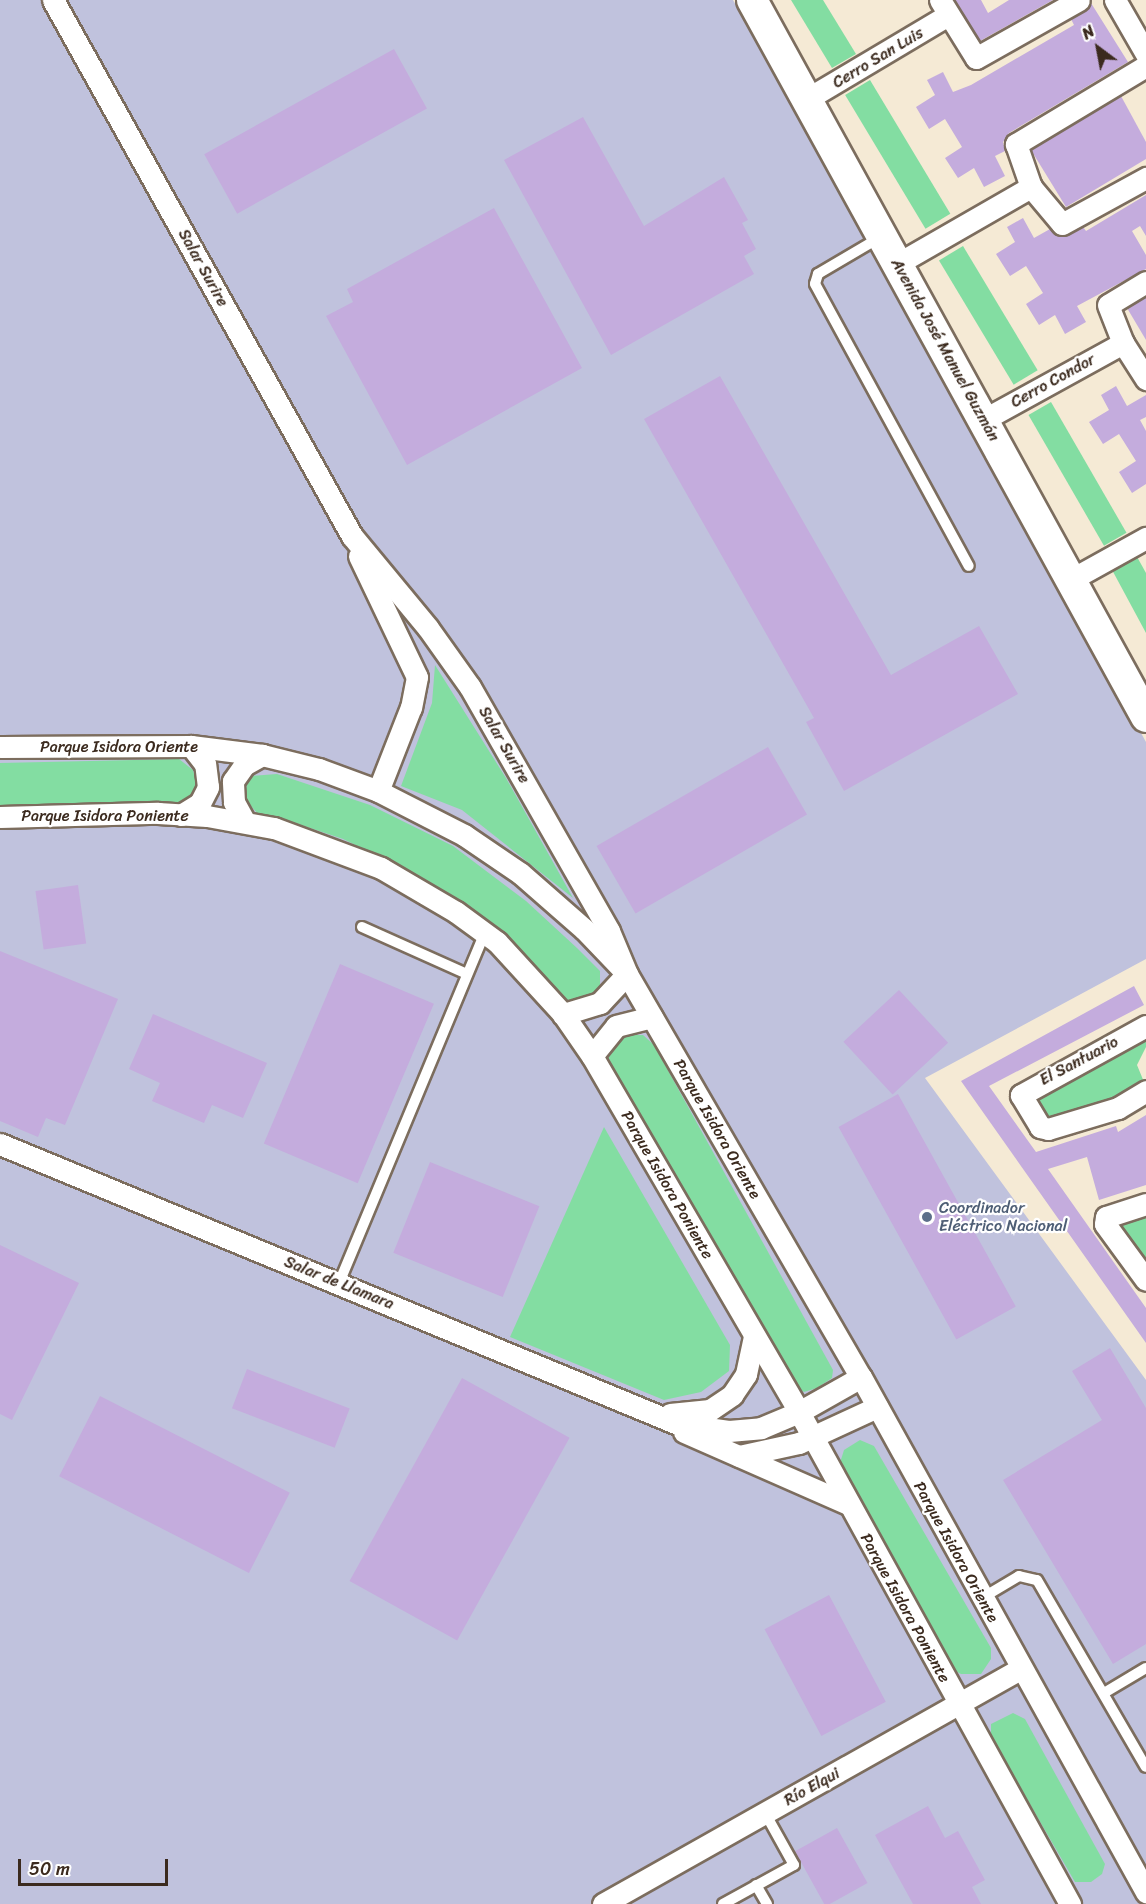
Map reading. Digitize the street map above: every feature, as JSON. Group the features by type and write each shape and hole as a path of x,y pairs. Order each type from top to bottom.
{"street":[{"name":"Salar Surire","path":"53,0 352,536 370,582 417,677 411,707 378,791"},
{"name":"Avenida José Manuel Guzmán","path":"752,0 1144,708"},
{"path":"944,8 976,58 1079,0"},
{"path":"1115,0 1146,54"},
{"name":"Cerro San Luis","path":"807,99 944,8"},
{"path":"1146,66 1016,144 1031,187 1062,224 1146,178"},
{"path":"897,264 1031,187"},
{"path":"1146,282 1108,305 1123,343 1146,379"},
{"name":"Cerro Condor","path":"983,420 1123,343"},
{"name":"Salar Surire","path":"352,536 428,628 475,695 590,896 627,974"},
{"path":"1072,579 1146,538"},
{"path":"181,815 200,803 208,787 205,764 191,746"},
{"name":"Parque Isidora Oriente","path":"0,747 191,746 262,755 319,770 378,791 464,835 520,873 584,928 627,974 861,1377 1020,1669 1146,1892"},
{"path":"245,822 234,802 233,781 244,765 262,755"},
{"name":"Parque Isidora Poniente","path":"0,817 181,815 245,822 302,836 381,868 485,933 563,1014 592,1056 799,1413 957,1705 1070,1904"},
{"path":"563,1014 600,1003 627,974"},
{"path":"592,1056 616,1026 652,1017"},
{"name":"El Santuario","path":"1146,1026 1021,1095 1040,1127 1048,1129 1118,1108 1146,1091"},
{"name":"Salar de Llamara","path":"0,1144 678,1424 715,1430 745,1430 799,1413 861,1377"},
{"path":"1146,1204 1106,1217 1105,1224 1146,1280"},
{"path":"657,1414 695,1413 723,1403 746,1374 754,1336"},
{"path":"738,1456 813,1438 877,1407"},
{"name":"Salar de Llamara","path":"678,1424 694,1439 848,1504"},
{"name":"Río Elqui","path":"603,1904 1020,1669"}],"lane":[{"path":"882,236 818,273 815,284 969,566"},
{"path":"362,927 467,974"},
{"path":"339,1283 485,933"},
{"path":"982,1598 1019,1576 1037,1580 1146,1767"},
{"path":"1104,1693 1146,1668"},
{"path":"723,1904 794,1865 765,1814"},
{"path":"756,1885 767,1904"}],"shaded area":[{"path":"0,0 733,0 1146,742 1146,959 925,1078 1146,1380 1146,1904 0,1904"}],"green space":[{"path":"791,0 823,0 856,54 832,68"},
{"path":"870,80 950,214 925,229 845,95"},
{"path":"963,246 1038,370 1014,385 939,260"},
{"path":"1051,402 1126,533 1104,546 1028,415"},
{"path":"1136,555 1146,573 1146,633 1111,568"},
{"path":"435,665 506,778 573,898 462,810 401,786 432,703"},
{"path":"179,759 193,770 197,785 190,799 174,808 0,812 0,763"},
{"path":"277,774 370,805 453,846 526,901 577,948 600,971 600,989 584,1001 569,1004 489,924 423,878 343,839 286,820 259,815 243,797 250,776"},
{"path":"628,1035 643,1035 654,1045 833,1370 832,1378 817,1388 804,1392 794,1385 609,1067 609,1056 617,1041"},
{"path":"1146,1037 1146,1047 1137,1065 1144,1082 1122,1096 1051,1119 1043,1115 1033,1100 1038,1093"},
{"path":"604,1127 730,1345 729,1371 701,1392 664,1400 510,1337"},
{"path":"1146,1216 1146,1266 1120,1226"},
{"path":"860,1440 874,1446 991,1648 991,1659 981,1674 961,1674 951,1669 839,1466 844,1450"},
{"path":"1013,1713 1025,1719 1105,1864 1102,1874 1091,1882 1075,1882 991,1737 991,1724"}],"building":[{"path":"955,0 981,0 988,13 1009,0 1053,0 980,41"},
{"path":"1091,3 1128,62 1009,133 1003,142 1005,151 995,156 1005,176 984,187 974,168 958,178 945,158 962,147 945,119 929,129 916,107 935,95 927,80 943,72 953,92 971,85 1074,25 1071,19"},
{"path":"394,49 427,108 237,214 204,154"},
{"path":"1121,96 1146,142 1146,159 1066,207 1031,150"},
{"path":"583,117 644,226 724,177 748,220 742,223 756,249 744,256 754,274 611,355 504,160"},
{"path":"1146,195 1146,236 1140,226 1132,231 1146,255 1146,269 1077,306 1086,322 1065,334 1055,315 1039,325 1026,304 1043,293 1026,266 1010,276 996,254 1015,242 1007,227 1023,218 1034,238 1050,229 1063,237 1083,227 1086,231"},
{"path":"494,208 582,368 407,465 326,316 353,302 347,289"},
{"path":"1146,297 1146,340 1127,308"},
{"path":"720,376 891,675 979,626 1018,694 844,791 806,722 814,718 644,419"},
{"path":"1116,386 1127,406 1146,395 1146,417 1140,420 1146,431 1146,484 1132,493 1119,472 1136,461 1119,434 1103,444 1089,422 1109,410 1101,395"},
{"path":"768,747 807,815 636,914 597,846"},
{"path":"78,885 86,943 44,949 35,891"},
{"path":"0,951 118,999 65,1125 46,1118 38,1137 0,1121"},
{"path":"340,964 434,1004 358,1183 264,1143"},
{"path":"1134,986 1144,1005 989,1086 1036,1152 1116,1126 1118,1132 1146,1115 1146,1185 1099,1200 1087,1157 1048,1169 1146,1308 1146,1343 961,1081"},
{"path":"899,990 948,1043 893,1094 843,1042"},
{"path":"153,1014 267,1063 243,1118 212,1105 204,1123 152,1101 160,1083 129,1069"},
{"name":"Coordinador Eléctrico Nacional","path":"898,1094 1016,1307 956,1339 839,1127"},
{"path":"430,1162 539,1206 503,1297 393,1253"},
{"path":"0,1245 79,1283 12,1420 0,1414"},
{"path":"1110,1348 1146,1408 1146,1644 1113,1664 1003,1480 1102,1420 1072,1371"},
{"path":"247,1369 350,1408 335,1448 232,1408"},
{"path":"462,1378 570,1438 457,1641 350,1581"},
{"path":"100,1396 290,1493 249,1573 59,1476"},
{"path":"829,1595 886,1702 821,1736 765,1629"},
{"path":"928,1806 945,1838 958,1831 985,1880 972,1887 981,1904 913,1904 875,1835"},
{"path":"837,1828 868,1883 830,1904 824,1904 795,1851"}],"place":[{"name":"Coordinador Eléctrico Nacional","path":"927,1217"}]}
